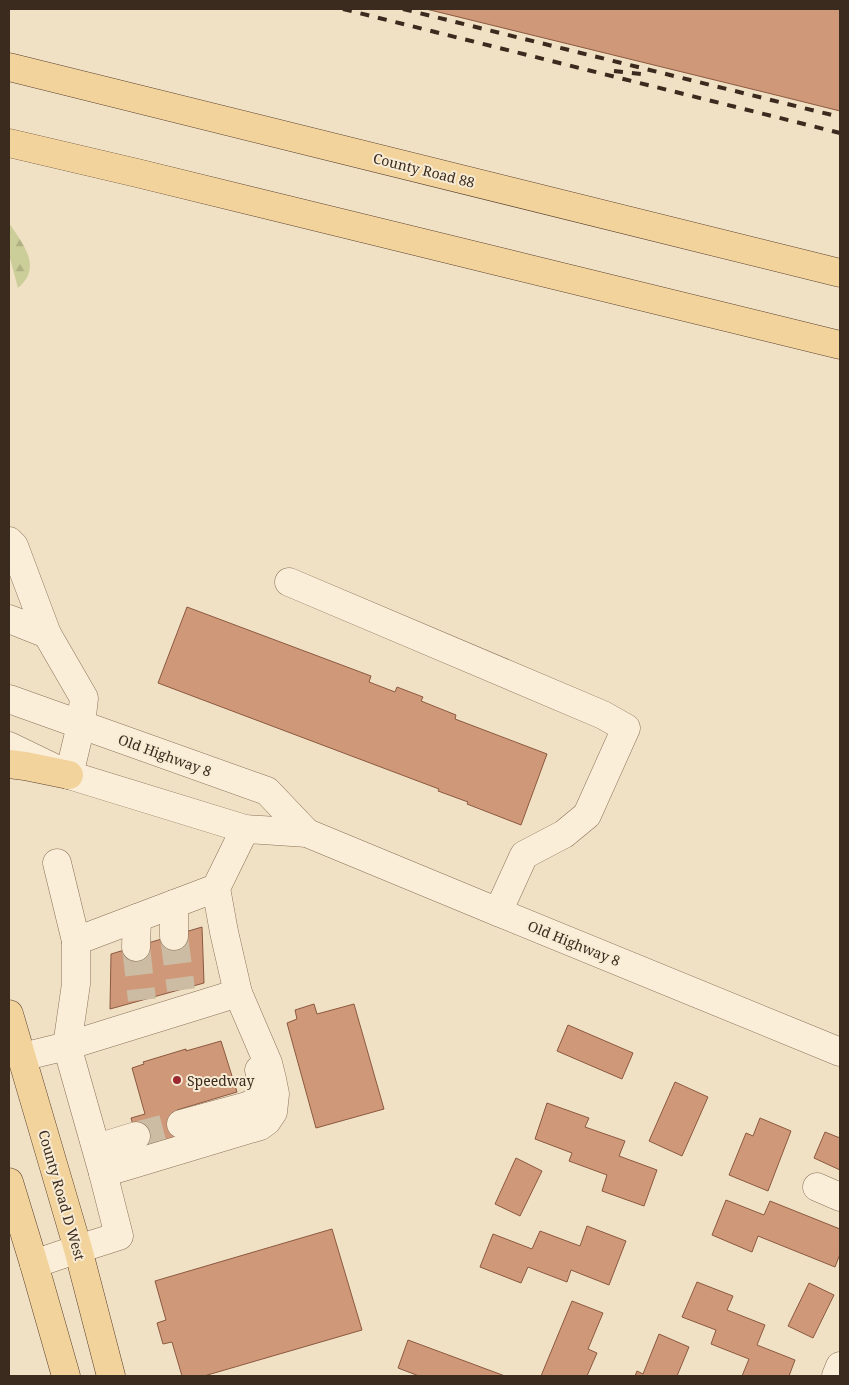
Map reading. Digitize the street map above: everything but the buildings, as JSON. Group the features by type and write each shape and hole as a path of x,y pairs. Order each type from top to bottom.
{"main road":[{"name":"County Road 88","path":"9,67 840,273"},
{"path":"9,143 840,345"},
{"path":"9,764 69,775"},
{"name":"County Road D West","path":"9,1018 78,1249 111,1376"},
{"path":"9,1182 66,1376"}],"street":[{"path":"9,541 14,546 47,634 84,698 81,725 69,775"},
{"path":"289,582 603,715 626,728 587,815 564,834 524,855 498,912"},
{"path":"9,620 47,634"},
{"name":"Old Highway 8","path":"9,699 267,791 307,833"},
{"name":"Old Highway 8","path":"9,746 69,775 245,829 307,833 840,1052"},
{"path":"100,1161 260,1126 267,1121 273,1112 274,1094 268,1063 238,993 216,888 245,829"},
{"path":"34,1264 120,1236 67,1046 76,984 76,941 56,863"},
{"path":"76,941 216,888"},
{"path":"174,904 174,936"},
{"path":"136,947 137,918"},
{"path":"22,1057 67,1046 140,1012 179,1001 238,993"},
{"path":"181,1124 247,1106 260,1100 264,1089 256,1059 259,1042"},
{"path":"100,1161 136,1136"},
{"path":"836,1376 840,1366"}],"green space":[{"path":"9,223 25,247 30,264 25,280 18,288 9,257"}],"tunnel":[{"path":"174,936 181,990"},
{"path":"136,947 142,1000"},
{"path":"136,1136 181,1124"}],"railway":[{"path":"343,9 840,133"},
{"path":"403,9 840,117"},
{"path":"614,71 649,75"}],"place":[{"name":"Speedway","path":"177,1080"}]}
